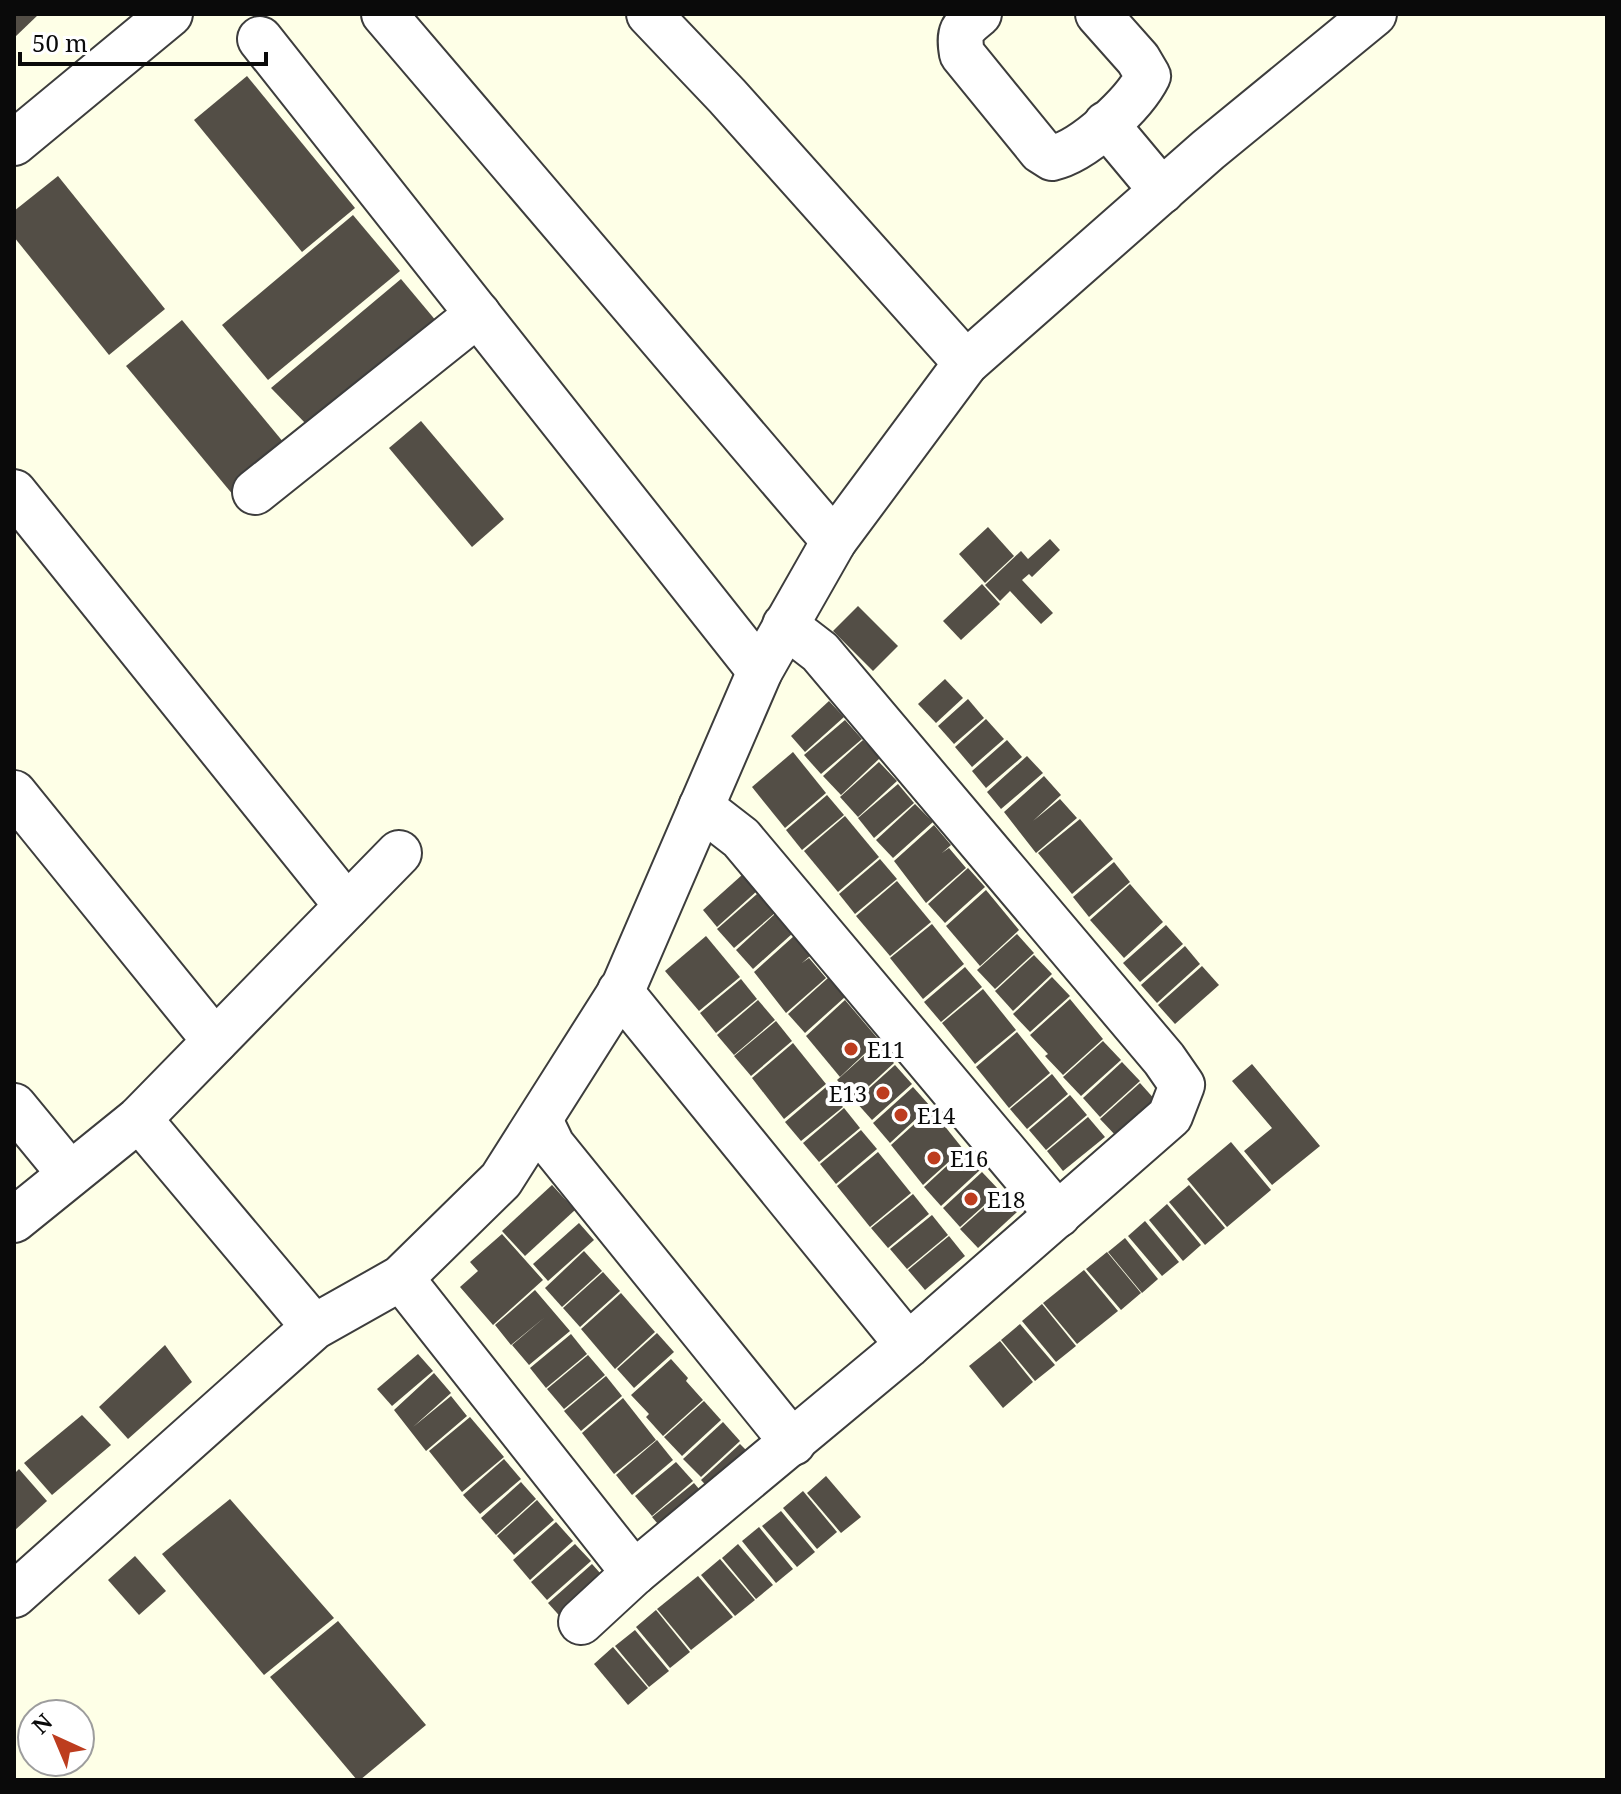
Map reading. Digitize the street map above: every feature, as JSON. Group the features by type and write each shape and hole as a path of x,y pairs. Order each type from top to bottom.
{"street":[{"path":"14,143 170,14"},
{"path":"384,14 834,541"},
{"path":"649,14 727,96 966,363"},
{"path":"979,14 963,27 960,39 962,54 1041,151 1052,158 1066,155 1106,124 1141,91 1148,76 1138,59 1098,14"},
{"path":"14,1595 314,1327 401,1278 501,1180 620,991 760,671 834,541 966,363 1360,19"},
{"path":"260,39 760,671"},
{"path":"1106,124 1162,191"},
{"path":"255,492 478,314"},
{"path":"14,492 347,906"},
{"path":"581,1622 634,1573 908,1345 1170,1116 1182,1085 1164,1059 820,652 785,625"},
{"path":"14,793 215,1041"},
{"path":"701,807 741,838 1058,1215"},
{"path":"14,1220 139,1119 399,853"},
{"path":"620,991 908,1345"},
{"path":"14,1106 70,1174"},
{"path":"139,1119 314,1327"},
{"path":"540,1120 552,1145 793,1443"},
{"path":"401,1278 634,1573"}],"building":[{"path":"14,14 39,14 14,38"},
{"path":"247,76 355,208 302,252 194,120"},
{"path":"58,176 165,309 109,355 14,237 14,211"},
{"path":"353,215 400,271 268,380 222,325"},
{"path":"401,279 437,322 309,427 271,388"},
{"path":"182,320 289,449 234,496 126,366"},
{"path":"421,421 504,519 472,547 389,448"},
{"path":"988,527 1014,556 985,583 959,554"},
{"path":"1050,539 1060,550 1032,577 1029,574 1022,580 1053,613 1041,624 1010,591 1000,601 985,585 1021,551 1028,559"},
{"path":"982,584 1000,604 961,640 943,621"},
{"path":"858,606 898,646 873,671 833,631"},
{"path":"945,679 963,698 936,723 918,704"},
{"path":"968,699 984,718 954,744 938,726"},
{"path":"829,701 844,717 805,752 791,736"},
{"path":"986,719 1004,739 972,767 955,747"},
{"path":"845,720 862,739 821,774 804,755"},
{"path":"863,740 880,758 841,795 823,776"},
{"path":"1007,740 1022,757 986,788 972,771"},
{"path":"793,752 826,793 785,828 752,787"},
{"path":"1027,756 1043,773 1001,809 987,792"},
{"path":"879,762 897,781 858,817 840,797"},
{"path":"1044,776 1061,795 1033,821 1060,799 1077,818 1036,853 1004,812"},
{"path":"898,784 914,803 874,838 858,818"},
{"path":"827,795 844,815 802,850 786,830"},
{"path":"915,804 933,822 893,858 876,840"},
{"path":"845,816 879,857 838,892 804,851"},
{"path":"1080,819 1113,859 1072,894 1038,853"},
{"path":"934,825 951,845 942,853 949,848 966,868 926,903 894,861"},
{"path":"880,859 897,879 855,914 839,894"},
{"path":"1114,862 1130,882 1089,917 1073,897"},
{"path":"968,868 985,887 945,923 928,904"},
{"path":"742,875 757,891 717,927 703,910"},
{"path":"897,881 931,922 890,956 856,916"},
{"path":"1130,884 1163,922 1124,958 1090,920"},
{"path":"986,890 1019,930 980,966 946,926"},
{"path":"757,894 775,913 734,948 717,929"},
{"path":"776,913 793,933 753,969 736,950"},
{"path":"932,924 964,964 923,999 890,958"},
{"path":"1166,925 1183,944 1140,982 1123,963"},
{"path":"1017,934 1034,953 995,989 977,970"},
{"path":"706,936 740,977 699,1011 665,971"},
{"path":"794,936 811,955 802,963 809,958 826,978 786,1013 754,972"},
{"path":"1185,946 1200,964 1157,1003 1141,985"},
{"path":"1034,955 1052,974 1013,1011 995,991"},
{"path":"1202,966 1219,985 1175,1024 1158,1005"},
{"path":"965,967 982,987 941,1022 924,1002"},
{"path":"1052,977 1070,996 1030,1032 1013,1014"},
{"path":"828,978 845,997 805,1033 788,1014"},
{"path":"741,979 757,999 716,1033 700,1013"},
{"path":"983,989 1016,1030 975,1064 942,1023"},
{"path":"1070,999 1103,1039 1063,1075 1030,1035"},
{"path":"758,1000 775,1020 734,1055 717,1035"},
{"path":"845,1000 879,1040 840,1077 806,1036"},
{"path":"776,1021 792,1041 751,1076 734,1056"},
{"path":"1017,1032 1050,1073 1009,1108 976,1067"},
{"path":"1103,1041 1121,1060 1081,1096 1063,1077"},
{"path":"793,1043 826,1084 784,1119 752,1078"},
{"path":"877,1044 894,1063 855,1099 837,1080"},
{"path":"1122,1062 1140,1081 1100,1117 1083,1098"},
{"path":"1252,1064 1320,1146 1272,1185 1244,1151 1272,1128 1232,1081"},
{"name":"E13","path":"895,1065 912,1084 872,1120 855,1101"},
{"path":"1052,1074 1068,1094 1027,1129 1010,1109"},
{"path":"1140,1083 1157,1102 1118,1138 1100,1119"},
{"path":"826,1087 843,1107 801,1141 785,1122"},
{"name":"E14","path":"913,1087 930,1106 890,1143 873,1123"},
{"path":"1070,1095 1087,1115 1046,1150 1029,1130"},
{"path":"844,1108 860,1128 819,1162 803,1143"},
{"path":"931,1109 963,1149 923,1185 891,1145"},
{"path":"1088,1117 1105,1137 1063,1171 1047,1151"},
{"path":"861,1130 877,1149 836,1184 820,1164"},
{"path":"1231,1142 1271,1190 1227,1227 1187,1179"},
{"path":"963,1151 980,1170 941,1206 924,1187"},
{"path":"878,1152 911,1193 870,1227 837,1186"},
{"name":"E18","path":"982,1172 1000,1191 960,1227 943,1208"},
{"path":"552,1185 575,1210 525,1256 502,1231"},
{"path":"1189,1185 1225,1228 1205,1245 1169,1202"},
{"path":"1000,1193 1017,1212 978,1248 960,1229"},
{"path":"913,1194 929,1214 888,1248 871,1228"},
{"path":"1167,1204 1201,1245 1183,1261 1149,1220"},
{"path":"932,1215 948,1235 907,1269 890,1249"},
{"path":"1145,1221 1179,1262 1162,1276 1128,1236"},
{"path":"579,1223 594,1240 548,1281 533,1264"},
{"path":"502,1234 543,1280 493,1325 460,1287 478,1271 470,1262"},
{"path":"949,1236 965,1256 925,1290 908,1270"},
{"path":"1125,1238 1158,1279 1142,1293 1108,1252"},
{"path":"584,1251 602,1271 562,1307 545,1288"},
{"path":"1107,1252 1141,1293 1121,1310 1086,1269"},
{"path":"1084,1270 1118,1311 1077,1344 1043,1303"},
{"path":"603,1272 620,1291 580,1327 563,1308"},
{"path":"535,1290 570,1331 529,1365 512,1345 545,1317 511,1345 495,1325"},
{"path":"621,1293 655,1332 615,1369 581,1329"},
{"path":"1042,1304 1076,1346 1056,1362 1022,1321"},
{"path":"1020,1324 1055,1365 1035,1381 1001,1340"},
{"path":"657,1333 674,1352 634,1388 617,1369"},
{"path":"571,1334 587,1354 546,1388 530,1368"},
{"path":"1000,1341 1033,1382 1003,1408 969,1366"},
{"path":"165,1345 192,1382 128,1439 99,1407"},
{"path":"418,1354 433,1371 392,1406 377,1389"},
{"path":"588,1355 605,1375 564,1409 547,1389"},
{"path":"671,1359 703,1400 663,1436 646,1417 649,1414 631,1395"},
{"path":"434,1373 451,1393 413,1427 451,1396 467,1416 426,1451 394,1410"},
{"path":"606,1376 622,1396 581,1431 564,1411"},
{"path":"623,1398 656,1440 614,1474 582,1433"},
{"path":"704,1401 721,1420 682,1456 664,1437"},
{"path":"82,1415 111,1445 52,1495 24,1463"},
{"path":"470,1417 504,1457 462,1492 429,1451"},
{"path":"723,1422 740,1441 701,1477 683,1459"},
{"path":"657,1440 673,1460 632,1495 616,1475"},
{"path":"740,1444 758,1462 718,1498 701,1480"},
{"path":"504,1459 521,1479 480,1514 463,1495"},
{"path":"676,1462 693,1481 652,1516 635,1496"},
{"path":"19,1469 47,1501 14,1531 14,1474"},
{"path":"826,1476 861,1517 841,1533 807,1493"},
{"path":"521,1482 536,1499 496,1535 481,1518"},
{"path":"694,1483 710,1502 669,1537 652,1517"},
{"path":"803,1491 837,1532 817,1549 783,1508"},
{"path":"230,1499 334,1618 264,1675 162,1554"},
{"path":"537,1500 554,1520 514,1555 497,1536"},
{"path":"781,1511 815,1552 797,1567 762,1526"},
{"path":"556,1522 573,1541 530,1580 513,1560"},
{"path":"759,1527 793,1569 776,1583 742,1541"},
{"path":"575,1544 591,1561 547,1600 531,1582"},
{"path":"738,1544 773,1585 756,1599 722,1558"},
{"path":"135,1556 166,1591 139,1615 108,1580"},
{"path":"720,1559 755,1600 735,1616 701,1575"},
{"path":"592,1564 609,1583 565,1622 548,1603"},
{"path":"698,1576 733,1617 691,1650 657,1609"},
{"path":"656,1610 690,1652 670,1668 636,1627"},
{"path":"338,1621 426,1725 360,1780 270,1677"},
{"path":"635,1630 669,1671 649,1687 615,1646"},
{"path":"613,1647 648,1688 628,1705 594,1664"}],"place":[{"name":"E11","path":"851,1049"},
{"name":"E13","path":"883,1093"},
{"name":"E14","path":"901,1115"},
{"name":"E16","path":"934,1158"},
{"name":"E18","path":"971,1199"}]}
